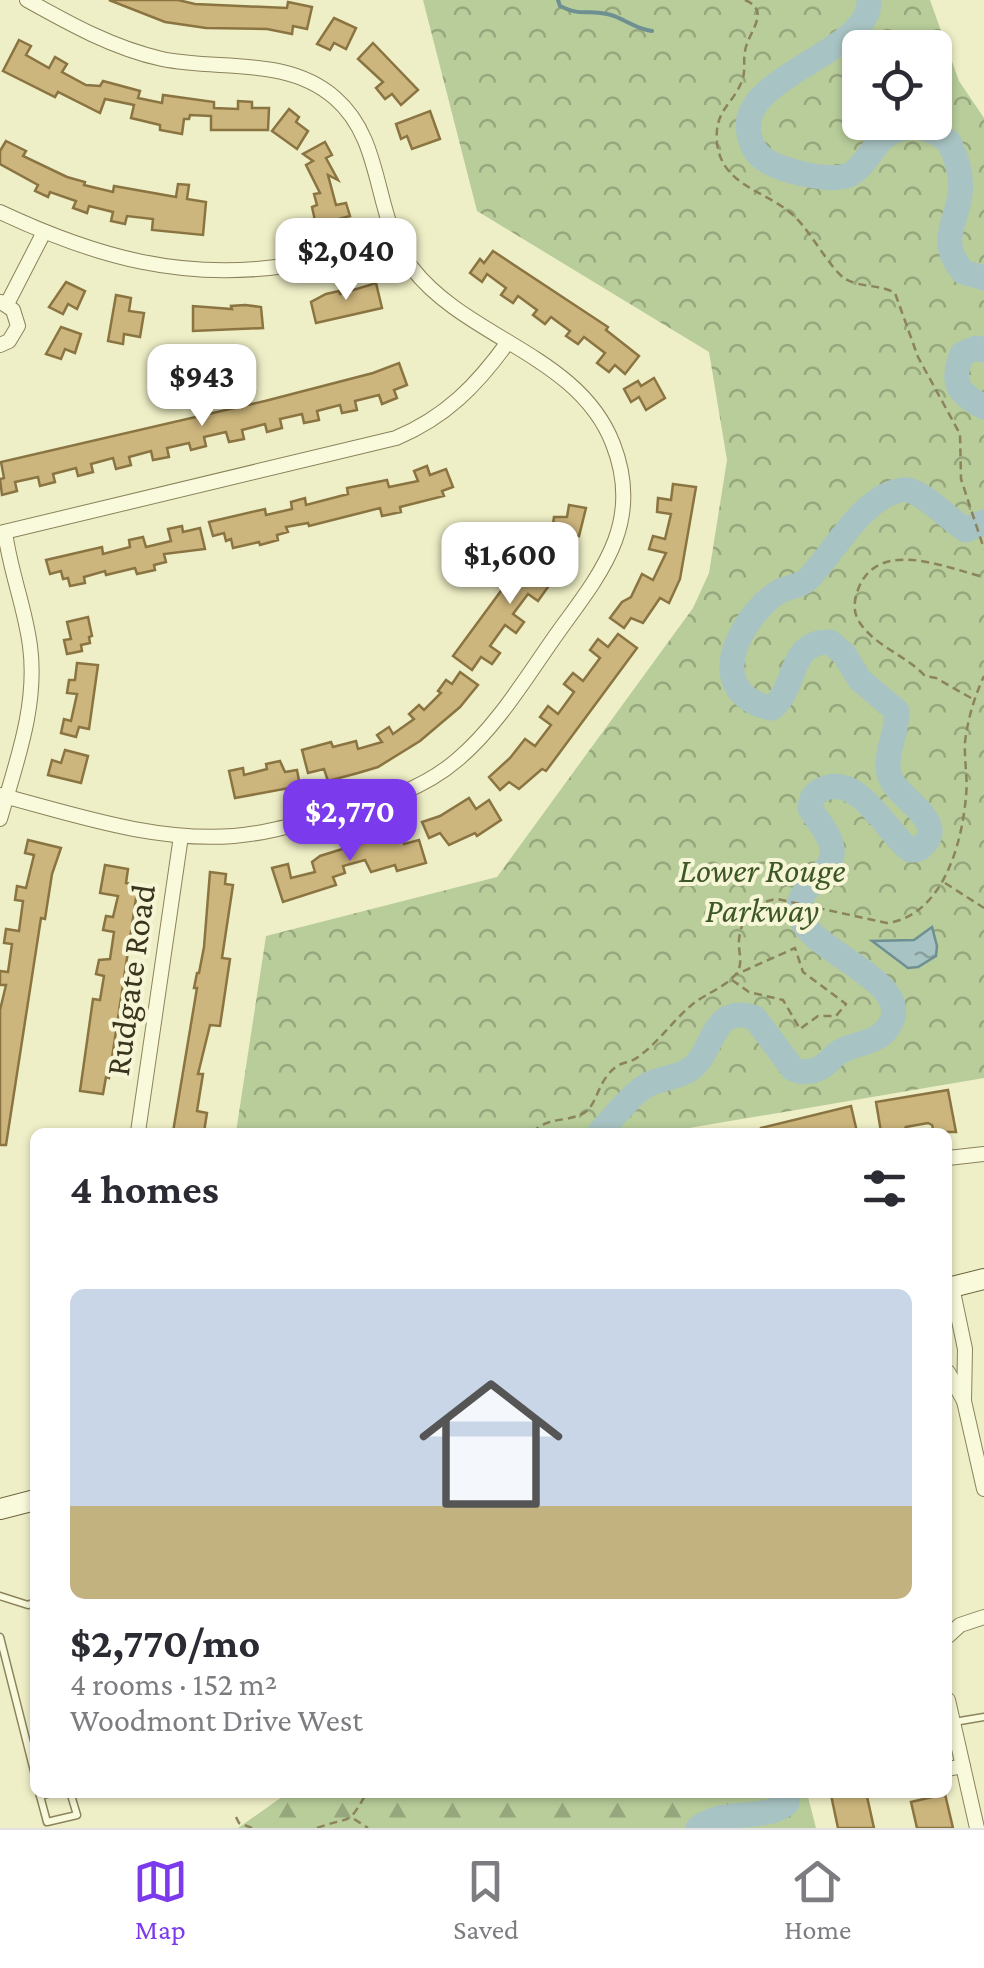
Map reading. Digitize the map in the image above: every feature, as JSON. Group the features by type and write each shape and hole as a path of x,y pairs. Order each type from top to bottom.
{"main road":[{"path":"952,1287 984,1279"},
{"path":"0,1509 30,1501"}],"street":[{"path":"3,796 126,828 181,836 231,836 280,829 388,800 430,780 460,758 484,732 602,572 617,540 623,506 612,442 580,393 428,286 411,266 396,242 359,126 333,96 315,83 286,72 184,62 133,51 84,32 27,0"},
{"path":"0,212 125,260 210,270 287,266 396,242"},
{"path":"0,344 9,341 18,326 17,318 3,303 44,232"},
{"path":"0,820 32,692 30,644 2,533 396,438 428,423 458,402 484,376 508,342"},
{"name":"Rudgate Road","path":"139,1128 181,836"},
{"path":"952,1158 984,1154"},
{"path":"952,1296 966,1349 964,1401 984,1489"},
{"path":"952,1379 964,1401"},
{"path":"952,1633 979,1616"},
{"path":"952,1722 955,1767 976,1828"}],"lane":[{"path":"0,1596 30,1605"},
{"path":"0,1637 30,1755"},
{"path":"952,1722 984,1716"},
{"path":"41,1798 47,1822 76,1815 73,1798"}],"path":[{"path":"744,0 754,4 758,12 756,28 745,48 741,84 716,123 717,148 727,170 742,185 799,220 843,278 896,293 918,357 960,434 961,478 984,549"},
{"path":"972,699 926,676 866,631 853,604 861,582 878,563 894,559 984,578"},
{"path":"736,975 740,964 739,938 746,914 764,901 812,906 887,923 904,921 916,914 943,882 966,797 965,744 972,699 984,676"},
{"path":"943,882 984,908"},
{"path":"537,1128 546,1121 584,1114 594,1103 596,1090 605,1077 621,1064 636,1060 694,1003 730,979 736,975 795,948 803,972 846,1004 836,1016 818,1016 800,1029 783,1000 749,992 730,979"},
{"path":"317,1828 353,1818 364,1798"},
{"path":"236,1818 252,1828"},
{"path":"353,1818 368,1828"}],"green space":[{"name":"Lower Rouge Parkway","path":"423,0 930,0 941,30 842,30 842,140 952,140 952,61 959,81 984,118 984,1078 689,1128 237,1128 266,936 497,877 693,608 709,573 727,460 709,352 477,211"},
{"path":"280,1798 808,1798 816,1828 238,1828"}],"water":[{"path":"932,927 936,956 918,967 908,968 872,941 914,940"}],"building":[{"path":"109,0 178,0 287,8 288,2 312,7 307,29 293,26 292,34 165,22"},
{"path":"334,18 356,28 346,49 334,43 330,50 317,44"},
{"path":"19,40 31,46 26,55 49,68 55,57 67,64 62,72 86,85 100,86 103,81 140,91 138,98 162,103 163,95 214,102 214,108 238,109 238,101 252,102 252,108 269,108 268,130 211,130 211,116 190,115 184,119 182,134 131,118 134,105 105,99 100,113 58,92 55,97 3,71"},
{"path":"373,43 418,90 401,105 392,94 385,99 376,88 383,82 358,59"},
{"path":"289,109 299,117 296,122 308,131 297,149 272,131"},
{"path":"430,111 440,139 412,149 407,136 401,139 396,124"},
{"path":"6,141 26,151 23,156 67,177 113,192 114,186 176,197 178,184 189,185 187,199 206,202 203,235 152,230 153,219 127,216 125,224 111,221 113,212 89,206 87,213 73,208 76,201 35,191 38,185 0,164 0,151"},
{"path":"325,142 332,155 326,158 338,180 328,175 336,205 346,203 350,216 316,225 312,207 317,205 314,194 320,193 306,165 313,161 303,154"},
{"path":"493,251 608,327 606,330 639,356 625,374 615,365 609,372 597,363 605,353 584,337 578,344 566,336 570,331 551,317 545,324 533,315 537,310 518,296 513,303 501,295 506,288 487,274 482,282 470,273 480,259 484,263"},
{"path":"66,282 85,291 77,309 68,304 63,314 49,307"},
{"path":"376,283 382,308 316,323 311,302 326,294 340,294"},
{"path":"116,295 131,298 129,311 144,313 140,337 124,334 123,344 108,341"},
{"path":"193,306 232,309 231,306 261,307 263,328 193,331"},
{"path":"61,327 81,334 75,353 65,349 61,359 46,354"},
{"path":"399,363 407,385 394,390 397,398 382,404 379,395 355,401 357,410 342,413 340,405 317,411 319,420 304,423 302,414 280,419 282,428 267,432 265,424 242,430 244,439 229,442 226,432 204,437 206,446 191,450 189,443 167,448 169,457 153,460 151,451 129,457 131,465 116,469 113,458 91,464 93,472 78,476 76,468 53,474 55,482 40,486 38,477 15,482 17,491 2,495 1,462 265,401"},
{"path":"654,378 665,398 646,410 639,397 631,402 624,389 638,381 641,386"},
{"path":"427,466 430,475 446,469 453,487 442,491 444,496 400,507 401,512 382,516 380,508 309,526 308,523 286,527 288,532 277,535 278,540 260,545 259,542 233,548 224,533 213,536 209,522 265,509 266,515 292,509 291,502 305,498 306,505 348,494 347,488 387,480 389,487 418,481 414,471"},
{"path":"673,484 696,487 680,579 669,603 660,598 643,623 631,618 624,628 610,618 631,597 642,574 653,580 666,553 649,549 653,536 665,539 671,514 657,512 658,498 671,500"},
{"path":"569,505 586,508 579,536 552,531 554,517 567,517"},
{"path":"182,526 183,532 200,528 205,549 164,554 166,562 154,565 155,570 137,574 135,568 106,575 105,571 84,577 85,583 70,586 61,571 50,574 46,560 102,547 103,554 130,547 129,540 143,537 146,547 171,541 168,529"},
{"path":"556,546 570,556 538,601 528,594 513,614 524,622 516,633 505,625 490,646 500,653 492,664 481,657 472,670 453,656 517,569 522,572 538,551 549,556"},
{"path":"88,617 90,643 81,645 82,651 67,654 64,640 71,639 67,622"},
{"path":"618,634 637,648 546,771 542,769 519,789 509,782 500,790 489,777 525,739 535,746 551,725 540,717 548,706 558,714 574,692 564,684 573,673 583,681 600,658 590,650 598,639 608,647"},
{"path":"77,663 98,665 89,729 79,727 76,737 61,733 64,719 71,721 77,694 67,693 69,680 75,680"},
{"path":"460,672 478,685 460,707 420,741 378,767 358,773 328,781 324,769 308,773 302,750 331,742 333,747 356,741 358,749 382,742 377,735 389,727 393,734 414,719 409,714 419,705 424,710 441,693 438,691 446,680 452,684"},
{"path":"65,750 88,756 81,783 48,775 52,760 61,763"},
{"path":"280,761 285,772 297,770 300,786 235,798 229,771 243,768 244,775"},
{"path":"469,798 476,809 489,800 501,820 477,836 475,833 449,845 440,833 429,838 422,822"},
{"path":"400,831 404,844 419,840 426,863 397,871 395,865 371,872 365,860 343,866 345,873 333,877 336,885 283,902 272,868 288,864 291,878 315,872 312,862 320,856"},
{"path":"28,840 61,848 52,874 45,919 41,918 6,1145 0,1145 0,1010 6,985 0,985 0,971 8,972 12,944 4,943 6,929 19,931 23,901 15,900 17,886 26,888 34,855 25,853"},
{"path":"105,865 128,869 126,883 138,885 109,1078 106,1077 103,1094 80,1091 93,999 100,1000 104,976 96,974 99,960 110,959 114,932 103,930 106,916 113,917 118,896 100,893"},
{"path":"210,872 226,874 225,884 233,885 222,958 230,959 220,1026 210,1025 198,1074 203,1074 197,1111 207,1113 205,1128 174,1128 194,988 204,947"},
{"path":"948,1090 956,1132 952,1128 933,1128 928,1123 880,1128 876,1102"},
{"path":"851,1106 856,1128 761,1128"},
{"path":"832,1798 867,1798 874,1828 838,1828"},
{"path":"946,1798 953,1828 917,1828 911,1802"}],"waterway":[{"path":"558,0 560,6 568,9 607,14 652,31"},
{"path":"869,0 864,18 850,35 763,96 751,114 752,145 761,157 782,168 832,178 858,169 892,132 915,128 938,134 949,142 961,186 951,229 953,256 963,272 984,278"},
{"path":"984,350 976,348 962,354 957,373 962,392 984,407"},
{"path":"603,1128 644,1087 684,1073 697,1063 721,1023 729,1017 755,1018 793,1069 804,1072 820,1068 839,1052 874,1039 886,1030 894,1013 890,997 806,927 799,903 832,858 829,837 810,808 813,797 823,789 849,789 910,850 919,849 928,839 930,829 926,820 893,784 889,774 888,758 897,711 860,680 844,654 830,642 806,649 772,708 741,693 732,671 733,658 743,631 760,607 780,591 808,579 862,514 888,494 909,490 966,530 984,522"},
{"path":"698,1828 721,1818 778,1809 787,1798"}]}
